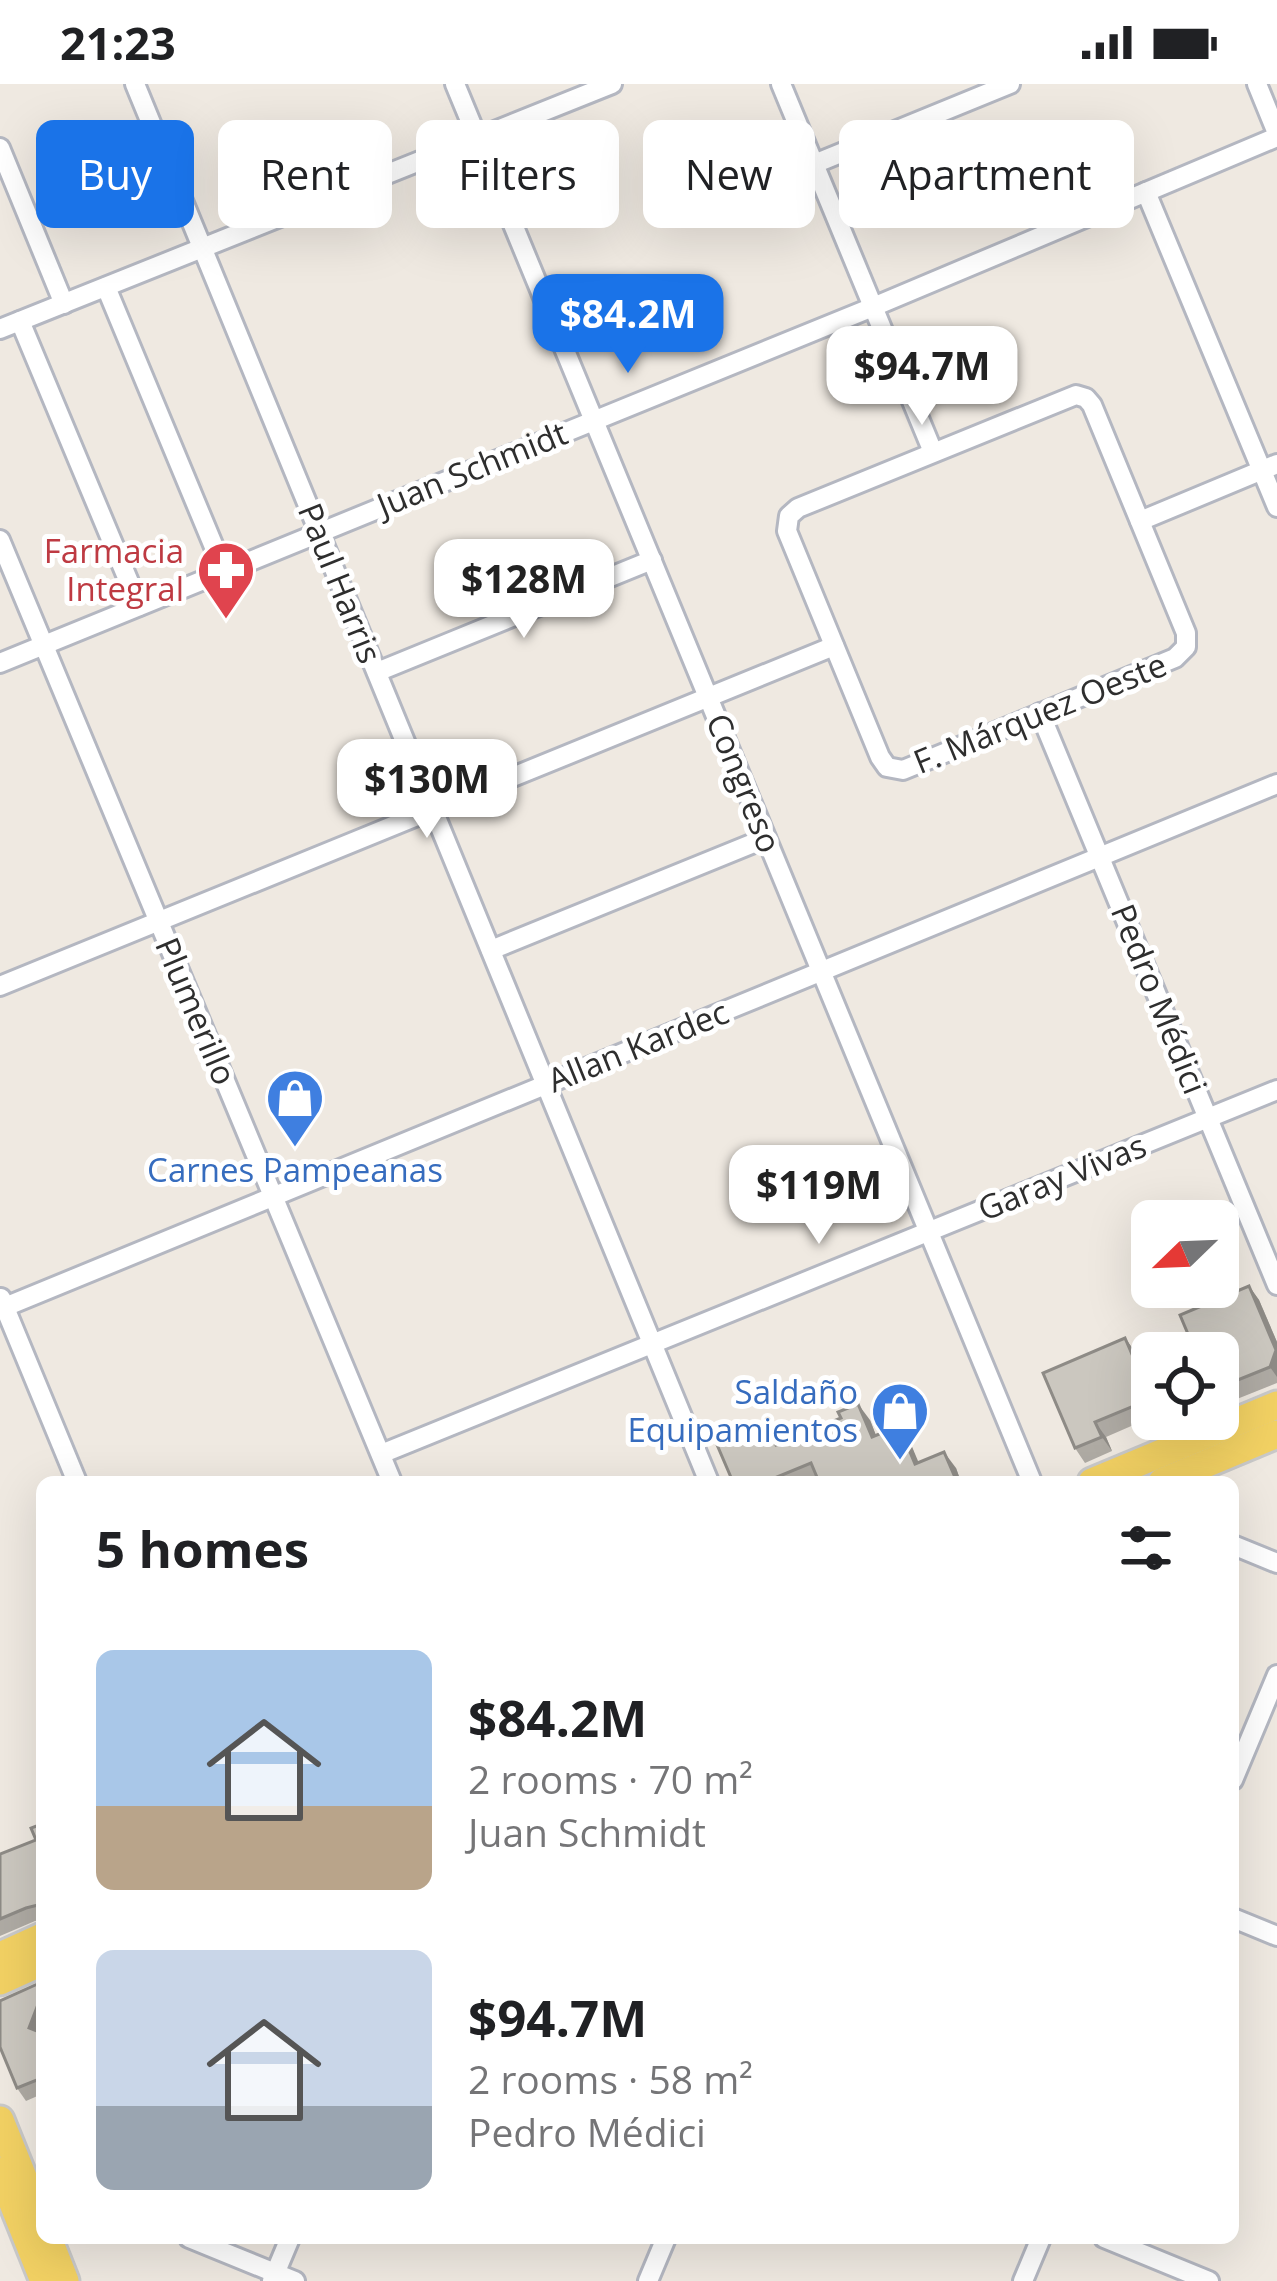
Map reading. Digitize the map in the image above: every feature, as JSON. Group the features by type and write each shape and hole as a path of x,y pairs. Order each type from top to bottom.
{"main road":[{"path":"1106,1476 1277,1405"},
{"path":"1176,1476 1277,1434"},
{"path":"0,1956 36,1940"},
{"path":"0,1981 36,1965"},
{"path":"0,2120 32,2205"},
{"path":"0,2171 32,2205"},
{"path":"38,2244 44,2281"},
{"path":"50,2244 65,2281"}],"street":[{"name":"Paul Harris","path":"135,84 707,1476"},
{"name":"Congreso","path":"455,84 470,120"},
{"path":"522,120 612,84"},
{"path":"781,84 796,120"},
{"path":"815,164 1010,84"},
{"path":"1257,84 1277,135"},
{"name":"Juan Schmidt","path":"0,663 873,307 1277,135"},
{"path":"0,148 64,304"},
{"path":"0,329 416,162"},
{"path":"815,166 933,452"},
{"path":"1146,193 1269,467 1277,507"},
{"name":"Congreso","path":"514,228 1030,1476"},
{"path":"106,287 224,571"},
{"path":"20,321 139,606"},
{"path":"0,986 834,646 787,532 787,519 795,509 933,452 1070,396 1083,397 1094,408 1140,520 1269,467"},
{"name":"F. Márquez Oeste","path":"834,646 880,758 890,769 903,770 1175,658 1186,647 1186,633 1140,520"},
{"name":"Plumerillo","path":"0,540 390,1476"},
{"path":"377,672 652,560"},
{"name":"Pedro Médici","path":"1040,713 1277,1285"},
{"name":"Allan Kardec","path":"2,1304 1277,784"},
{"path":"491,950 766,838"},
{"name":"Garay Vivas","path":"381,1454 1277,1090"},
{"path":"2,1304 74,1476"},
{"path":"1239,1547 1277,1563"},
{"path":"1239,1766 1277,1675"},
{"path":"1239,1920 1277,1936"},
{"path":"202,2244 274,2277 295,2281"},
{"path":"274,2277 288,2244"},
{"path":"648,2281 663,2244"},
{"path":"1022,2281 1038,2244"},
{"path":"1119,2244 1209,2281"}],"building":[{"path":"1249,1286 1276,1350 1270,1367 1239,1380 1239,1332 1187,1332 1180,1315 1197,1308 1239,1308 1239,1290"},
{"path":"1125,1338 1131,1352 1131,1407 1095,1422 1102,1437 1075,1448 1043,1373"},
{"path":"858,1404 872,1437 899,1426 915,1464 944,1452 954,1476 816,1476 811,1463 780,1476 730,1476 715,1440 751,1426 772,1434 776,1445 841,1418 838,1412"},
{"path":"36,1840 36,1906 0,1919 0,1854"},
{"path":"36,1985 36,2010 29,2028 36,2031 36,2080 17,2088 0,2047 0,2001"}],"place":[{"name":"Farmacia Integral","path":"226,621"},
{"name":"Carnes Pampeanas","path":"295,1149"},
{"name":"Saldaño Equipamientos","path":"900,1462"}]}
